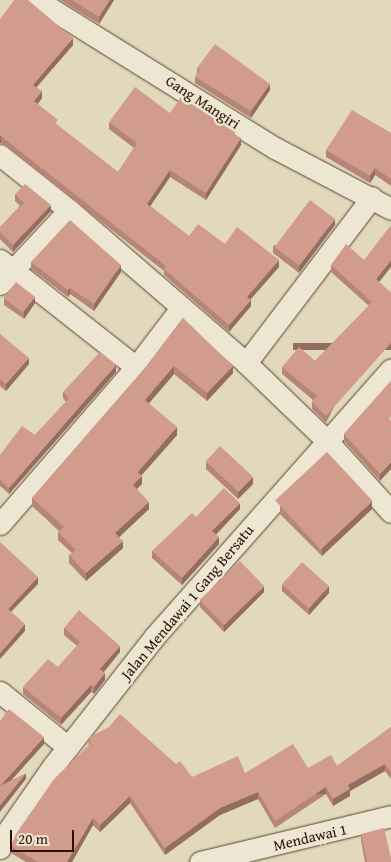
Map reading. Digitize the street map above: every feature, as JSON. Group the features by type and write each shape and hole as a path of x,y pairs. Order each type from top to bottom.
{"street":[{"name":"Gang Mangiri","path":"37,0 275,148 372,197 391,209"},
{"path":"0,155 70,210 246,363 328,442 391,512"},
{"path":"246,363 372,197"},
{"path":"70,210 5,271 136,367"},
{"path":"0,524 136,367 181,308"},
{"name":"Jalan Mendawai 1 Gang Bersatu","path":"0,848 5,835 68,747 155,636 391,369"},
{"path":"0,692 68,747"},
{"name":"Mendawai 1","path":"200,862 391,816"},
{"path":"0,858 1,862"}],"building":[{"path":"14,0 28,0 73,38 33,85 42,91 34,101 58,120 55,123 118,172 137,143 109,122 135,87 170,113 181,97 236,132 234,134 241,138 206,193 170,170 147,204 189,236 198,224 225,244 237,227 279,260 247,297 251,300 229,325 164,269 166,266 0,136 0,19"},
{"path":"72,0 110,0 99,17"},
{"path":"215,44 270,84 251,111 195,77 200,70 197,68"},
{"path":"352,110 391,133 391,179 375,168 370,176 326,150"},
{"path":"25,184 51,205 13,245 0,232 0,227 24,203 15,194"},
{"path":"310,200 335,219 299,266 274,247"},
{"path":"70,220 121,265 94,304 70,288 68,290 31,262"},
{"path":"391,225 391,260 376,279 391,293 391,343 326,416 312,402 317,396 282,367 299,347 315,361 372,302 331,265 346,244 364,260"},
{"path":"16,282 35,297 23,313 4,298"},
{"path":"183,318 233,366 207,393 174,366 145,400 177,427 138,472 142,476 133,485 149,502 115,533 123,541 86,573 69,555 76,550 58,532 64,527 32,498 145,368"},
{"path":"0,334 29,358 6,384 0,379"},
{"path":"100,352 116,365 9,488 0,480 0,455 22,426 35,435 69,398 63,392"},
{"path":"391,381 391,416 389,419 391,421 391,462 380,474 344,434"},
{"path":"220,446 253,477 239,492 206,461"},
{"path":"327,452 373,501 321,549 275,500"},
{"path":"224,488 240,503 212,531 219,537 182,578 152,551 192,513 196,517"},
{"path":"0,542 38,577 8,609 25,624 0,653"},
{"path":"240,561 264,586 224,625 200,600"},
{"path":"302,562 329,586 309,608 282,584"},
{"path":"79,610 120,646 100,669 105,673 94,687 91,685 61,718 23,687 48,659 58,667 80,642 64,628"},
{"path":"9,709 44,737 0,786 0,721"},
{"path":"120,714 176,764 180,761 192,777 238,756 245,773 293,744 308,768 331,755 337,766 391,727 391,772 385,764 348,785 350,789 333,799 326,787 275,821 258,792 220,808 165,848 130,796 100,825 93,818 67,862 38,862 11,846 16,834 54,779 91,743 88,738 109,727"},
{"path":"26,773 0,805 0,786"},
{"path":"384,828 391,862 367,862 361,834"}]}
